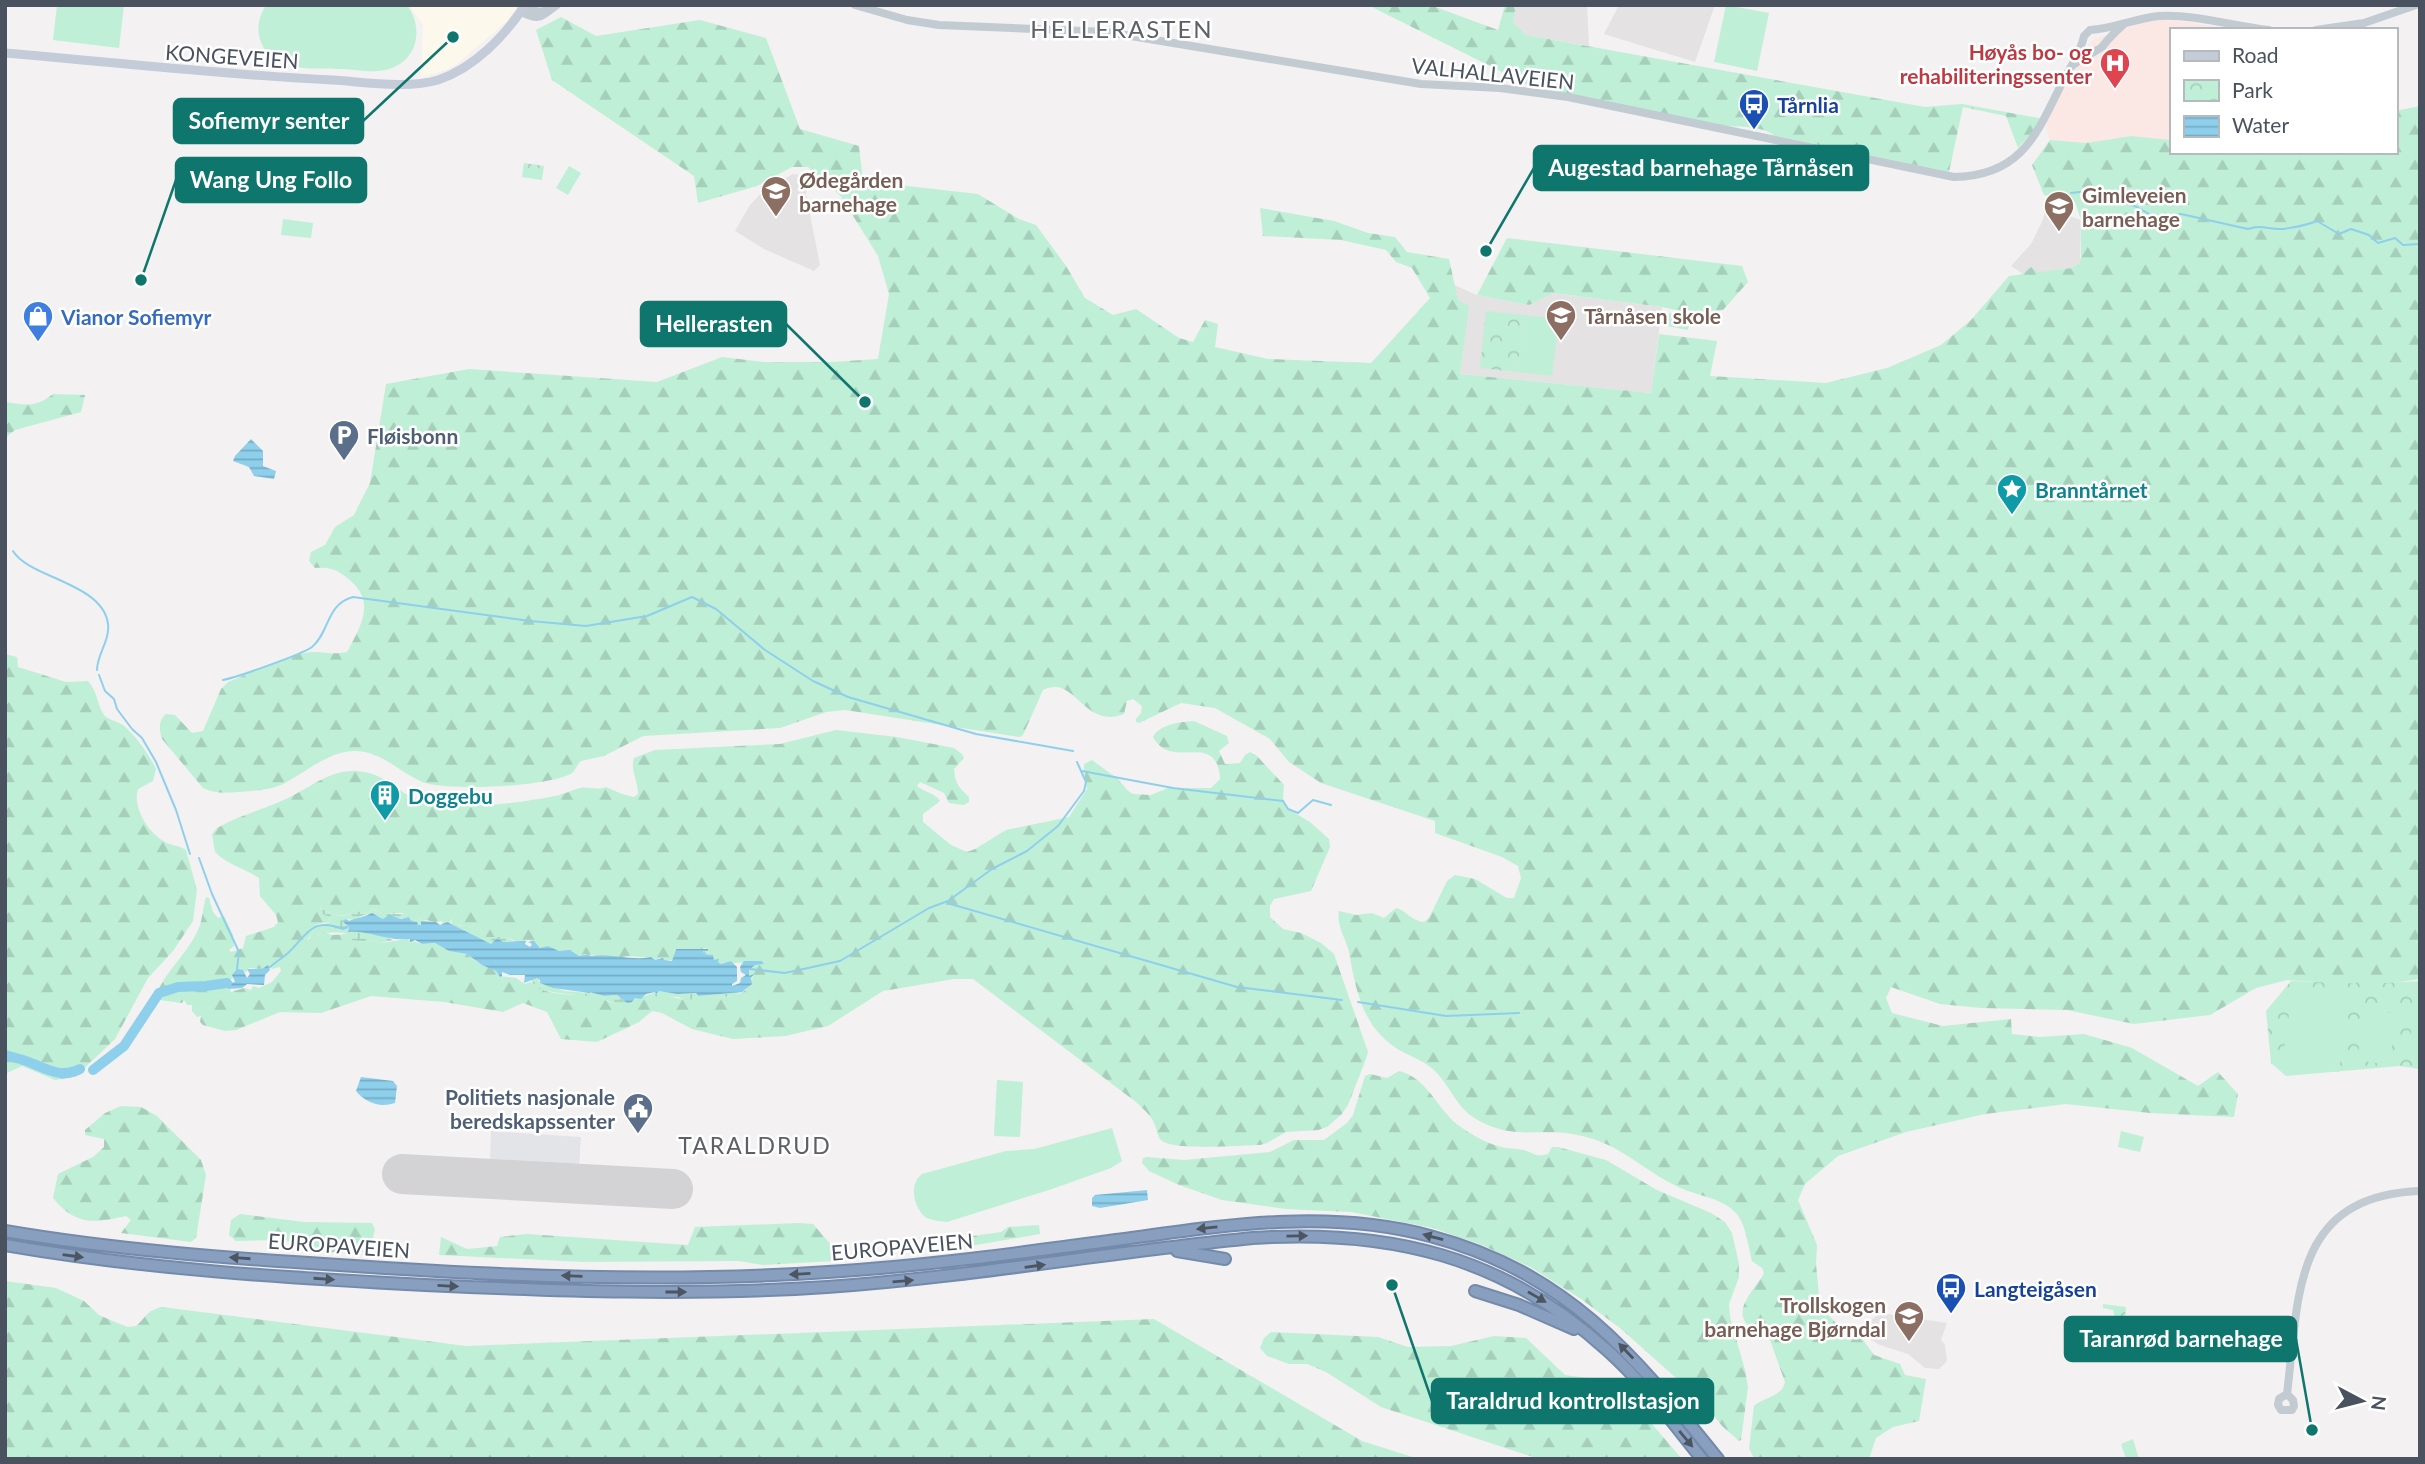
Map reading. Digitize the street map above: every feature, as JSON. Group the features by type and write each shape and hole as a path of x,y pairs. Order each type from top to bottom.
{"highway":[{"name":"EUROPAVEIEN","path":"5,1231 131,1248 319,1264 512,1274 691,1278 827,1272 935,1263 1264,1222 1323,1221 1368,1224 1410,1231 1454,1243 1520,1271 1556,1292 1617,1341 1647,1372 1718,1459"},
{"name":"EUROPAVEIEN","path":"5,1245 150,1265 280,1276 522,1289 660,1292 776,1290 904,1281 1231,1240 1298,1236 1356,1238 1450,1257 1497,1276 1548,1304 1591,1337 1631,1375 1702,1459"},
{"path":"1156,1249 1225,1259"},
{"path":"1475,1291 1532,1310 1591,1337"}],"main road":[{"name":"KONGEVEIEN","path":"7,54 164,69 412,84 432,82 469,64 488,49 524,8"}],"street":[{"name":"VALHALLAVEIEN","path":"855,5 907,20 939,25 1107,32 1421,84 1500,88 1568,97 1954,177 1992,171 2024,151 2038,132 2083,41"},
{"path":"2330,28 2364,23 2416,5"},
{"path":"524,8 538,18 545,16 553,8"},
{"path":"2123,25 2101,47 2093,51 2086,48 2083,41 2088,32 2147,18 2167,16 2254,28"},
{"path":"2098,31 2104,42"},
{"name":"VALHALLAVEIEN","path":"2070,67 2093,51"},
{"path":"2283,1396 2294,1402 2292,1410 2284,1412 2278,1407 2283,1396 2302,1278 2316,1243 2338,1217 2360,1202 2389,1193 2420,1191"}],"shaded area":[{"path":"409,5 518,5 508,20 457,64 421,77 423,25"},
{"path":"1516,5 1587,5 1589,46 1525,35 1513,22"},
{"path":"1619,5 1715,5 1695,62 1604,34"},
{"name":"Høyås bo- og rehabiliteringssenter","path":"2165,19 2225,28 2170,28 2170,140 2131,136 2086,143 2050,140 2044,119 2074,60 2093,40 2138,24"},
{"name":"Ødegården barnehage","path":"793,174 801,175 808,183 806,194 820,265 814,271 764,249 735,231 750,205 763,191"},
{"name":"Gimleveien barnehage","path":"2046,209 2081,220 2080,262 2072,268 2023,274 2011,266 2031,244"},
{"name":"Tårnåsen skole","path":"1454,285 1477,295 1529,305 1552,293 1662,307 1651,393 1460,374 1468,306 1458,300"},
{"path":"491,1131 581,1137 579,1167 490,1162"},
{"name":"Trollskogen barnehage Bjørndal","path":"1881,1313 1947,1323 1941,1340 1945,1345 1947,1361 1939,1369 1925,1368 1908,1354 1880,1345 1864,1336 1864,1325"}],"green space":[{"path":"57,5 124,5 119,48 53,40"},
{"path":"266,5 407,5 415,22 416,41 408,57 386,70 293,66 272,57 264,48 258,28"},
{"path":"1368,5 1430,5 1498,30 1505,5 1516,5 1513,22 1526,35 1925,107 1962,104 2044,119 2018,148 2006,116 1963,107 1949,172 1775,136 1755,128 1719,125 1534,88"},
{"path":"1726,5 1769,13 1757,71 1714,62"},
{"path":"561,17 596,36 700,20 766,38 800,129 859,146 863,181 978,194 1019,219 1036,225 1085,298 1113,315 1136,309 1179,338 1193,342 1205,320 1218,324 1215,347 1268,359 1371,363 1430,298 1412,268 1396,262 1386,250 1341,240 1263,236 1260,208 1334,221 1368,233 1395,237 1407,252 1449,259 1458,300 1469,306 1460,374 1651,393 1659,334 1717,341 1710,376 1826,383 1887,368 1941,345 1971,320 2009,276 2023,274 2031,267 2038,272 2072,268 2080,262 2081,256 2081,220 2075,202 2044,195 2032,165 2050,140 2086,143 2131,136 2170,140 2170,154 2397,154 2397,111 2420,106 2420,979 2373,986 2287,980 2256,988 2210,1015 2134,1024 2067,1010 1940,1004 1891,987 1886,998 1892,1013 1943,1026 2011,1019 2012,1034 2040,1037 2084,1034 2132,1048 2198,1086 2218,1072 2238,1094 2234,1117 2150,1113 2066,1104 1985,1114 1906,1132 1838,1156 1805,1184 1798,1200 1817,1245 1820,1306 1835,1322 1858,1333 1874,1355 1900,1364 1905,1375 1926,1379 1919,1421 1893,1427 1876,1438 1869,1459 1754,1459 1749,1448 1754,1406 1777,1394 1785,1382 1770,1340 1745,1321 1743,1307 1764,1273 1762,1268 1752,1261 1744,1228 1734,1211 1721,1202 1676,1186 1615,1149 1588,1137 1510,1131 1478,1120 1458,1103 1433,1069 1388,1042 1378,1032 1363,1008 1340,927 1339,911 1356,915 1372,913 1384,918 1396,908 1424,922 1429,918 1447,881 1455,875 1475,879 1507,898 1514,898 1521,878 1518,866 1502,857 1435,833 1435,821 1321,783 1289,762 1270,739 1215,708 1181,703 1139,723 1136,719 1142,706 1133,699 1127,701 1124,714 1110,717 1099,715 1064,689 1054,687 1043,690 1020,737 845,710 826,712 780,728 643,736 604,756 581,761 572,773 560,778 520,785 472,787 432,784 412,777 380,757 353,751 325,759 271,788 225,793 203,788 162,739 160,725 166,714 175,715 192,733 203,731 221,689 228,682 305,653 347,652 358,632 364,603 356,586 339,572 328,568 315,568 309,561 311,552 325,545 335,527 354,515 370,483 386,384 469,369 657,382 722,357 764,362 878,359 889,294 878,256 840,195 808,167 792,167 757,186 698,203 694,176 552,80 536,30"},
{"path":"524,163 544,166 542,180 522,177"},
{"path":"569,166 581,173 568,195 556,188"},
{"path":"283,219 313,223 311,238 281,235"},
{"path":"1507,238 1742,266 1748,282 1723,310 1697,315 1662,307 1553,293 1529,305 1477,295"},
{"path":"1486,311 1524,315 1517,372 1480,368"},
{"path":"1669,313 1690,317 1688,330 1667,326"},
{"path":"1524,315 1559,319 1552,376 1517,372"},
{"path":"53,394 85,395 81,412 15,430 5,438 5,402 30,404 41,402"},
{"path":"5,654 17,657 18,667 66,682 88,681 104,715 123,725 146,751 156,769 153,781 138,789 139,811 147,826 159,838 186,850 197,890 193,921 173,951 148,978 115,1039 75,1077 55,1080 22,1066 7,1073 5,1078"},
{"path":"1194,721 1227,736 1229,743 1219,751 1225,764 1240,763 1250,752 1256,755 1284,785 1283,798 1288,809 1310,822 1329,839 1330,847 1311,891 1274,899 1270,906 1270,917 1283,929 1301,933 1321,943 1334,954 1368,1052 1348,1105 1327,1127 1318,1130 1286,1132 1260,1145 1191,1147 1166,1143 1160,1139 1151,1117 1136,1102 973,979 954,979 883,991 828,1026 785,1036 733,1039 692,1029 662,1013 652,1011 639,1022 597,1042 561,1039 547,1012 523,1003 503,1012 444,1002 371,996 321,1013 280,1012 236,1030 225,1031 203,1025 200,1022 201,1016 197,1017 192,1011 192,1005 187,1005 184,1000 182,1003 160,1000 156,994 196,934 206,897 209,898 218,918 224,916 233,935 234,946 229,950 231,952 243,948 246,936 274,927 278,922 276,915 260,896 259,878 215,852 212,834 225,823 286,799 336,774 355,771 376,775 422,801 452,806 524,801 583,788 606,787 634,797 638,794 634,758 655,750 780,744 836,730 897,737 954,748 962,754 964,758 954,769 958,785 969,797 969,802 964,805 949,803 944,793 920,782 917,786 940,801 923,814 923,822 951,845 967,852 1006,830 1069,817 1087,789 1084,764 1092,760 1133,794 1151,795 1168,788 1211,788 1220,779 1217,764 1211,756 1171,751 1161,747 1153,737 1165,726","holes":["320,908 341,916 354,911 368,913 373,909 383,914 401,913 434,922 442,921 442,924 450,924 451,919 457,924 480,930 486,937 507,937 517,942 529,940 541,948 548,946 559,951 570,950 578,956 585,954 674,960 675,949 706,948 708,951 704,950 703,954 713,955 714,960 721,964 762,961 764,964 755,965 749,970 749,976 753,976 749,986 734,996 683,1000 649,995 635,998 625,1004 617,1004 594,996 552,993 531,982 525,984 516,978 499,976 496,971 467,954 449,951 435,943 422,944 407,939 381,943 376,940 364,942 351,940 348,934 332,935 324,932 307,940 318,924 330,922 329,917 318,911","269,966 272,969 280,967 281,971 272,982 259,988 253,986 251,990 244,988 231,992 227,981 233,978 236,970 246,972 249,968 262,969"]},
{"path":"318,908 340,916 354,911 368,913 373,909 421,919 424,917 427,920 417,925 417,922 411,921 409,917 383,919 366,915 356,920 346,919 343,922 349,927 348,932 371,932 393,940 364,942 351,940 347,934 332,933 319,934 308,942 315,928 330,922 329,917 317,911"},
{"path":"452,919 459,925 468,924 469,927 480,930 486,937 507,937 513,941 503,942 497,938 491,944 451,925"},
{"path":"538,978 540,983 565,991 617,995 627,1003 619,1004 590,996 543,990 530,979"},
{"path":"2291,981 2370,984 2420,981 2420,1069 2400,1066 2286,1076 2271,1063 2266,1011"},
{"path":"2293,986 2350,995 2339,1072 2282,1064"},
{"path":"2420,987 2420,1049 2409,1048"},
{"path":"660,991 695,993 698,996 740,992 735,996 683,1000 679,997 645,996"},
{"path":"2365,1009 2397,1014 2389,1065 2357,1060"},
{"path":"1399,1071 1417,1080 1450,1118 1484,1141 1537,1155 1548,1154 1552,1147 1558,1147 1606,1160 1657,1190 1711,1213 1725,1222 1732,1233 1739,1264 1739,1277 1729,1304 1748,1387 1741,1440 1722,1426 1703,1402 1620,1328 1532,1268 1482,1245 1433,1228 1351,1212 1286,1209 1222,1200 1179,1185 1149,1171 1142,1163 1143,1158 1147,1157 1184,1160 1270,1152 1294,1140 1324,1140 1347,1123 1353,1115 1365,1076 1370,1074 1387,1078"},
{"path":"997,1080 1023,1082 1020,1137 994,1136"},
{"path":"121,1106 141,1107 157,1116 201,1160 206,1175 196,1238 191,1242 121,1233 131,1220 126,1216 86,1220 70,1214 53,1198 58,1174 93,1157 104,1147 104,1139 85,1135 85,1130 105,1113"},
{"path":"1112,1128 1122,1161 1111,1168 947,1222 927,1218 917,1206 914,1189 922,1174 1006,1151 1034,1149"},
{"path":"2121,1131 2144,1137 2140,1152 2118,1147"},
{"path":"240,1214 304,1222 372,1223 375,1229 370,1250 357,1253 323,1252 283,1240 236,1241 229,1235 231,1220"},
{"path":"813,1224 838,1253 834,1261 763,1265 739,1261 583,1262 439,1255 441,1237 467,1249 497,1246 500,1237 527,1234 688,1245 695,1227"},
{"path":"1039,1225 1040,1234 930,1253 929,1251 944,1240 1001,1232 1008,1227"},
{"path":"5,1281 56,1288 84,1301 99,1315 128,1327 136,1326 149,1312 162,1307 466,1346 1154,1319 1362,1441 1419,1459 5,1459"},
{"path":"2103,1304 2126,1307 2125,1317 2115,1318 2113,1310 2103,1308"},
{"path":"1271,1332 1378,1337 1408,1347 1451,1346 1494,1336 1526,1338 1565,1375 1616,1382 1682,1459 1539,1459 1381,1407 1326,1372 1307,1364 1289,1364 1267,1356 1260,1348 1264,1338"},
{"path":"2133,1439 2139,1459 2126,1459 2121,1444"}],"water":[{"path":"251,439 263,451 263,466 276,471 274,479 254,476 249,467 233,461"},
{"path":"372,913 383,919 389,915 401,919 409,917 418,925 421,925 421,921 436,922 440,925 447,922 491,944 497,938 503,942 526,941 525,944 530,947 532,944 528,942 534,941 540,948 548,946 559,951 570,950 579,956 588,954 651,957 655,960 663,958 672,961 676,949 708,949 703,951 704,954 713,955 714,960 719,959 721,964 731,961 737,967 737,981 732,986 740,983 741,978 746,975 741,972 740,967 744,961 762,961 764,964 755,965 749,970 749,976 754,974 751,978 752,984 742,992 698,996 696,993 659,991 627,1003 617,995 604,996 553,988 540,983 537,978 524,983 525,975 502,972 500,977 496,971 467,954 449,951 435,943 422,944 415,940 410,942 410,939 348,932 349,927 342,921"},
{"path":"268,965 270,970 265,975 264,985 247,984 242,988 228,989 228,983 235,982 232,975 237,969 243,970 247,978 250,974 247,969 262,969"},
{"path":"361,1077 393,1081 397,1086 395,1103 379,1105 364,1099 356,1091"},
{"path":"1147,1190 1148,1200 1100,1208 1092,1206 1092,1198 1095,1195"}],"waterway":[{"path":"2071,193 2088,191 2137,207 2156,218 2181,214 2248,229 2283,229 2317,221 2339,234 2351,229 2369,235 2378,243 2395,238 2403,245 2419,244 2420,240"},
{"path":"13,551 34,568 80,590 103,610 108,630 97,670"},
{"path":"223,680 306,651 318,641 338,606 353,597 586,626 647,616 692,597 716,609 765,650 813,681 848,697 976,734 1073,751"},
{"path":"99,675 105,691 114,699 117,709 142,738 156,762 176,810 190,854"},
{"path":"750,969 785,973 840,961 929,908 948,901 992,869 1027,851 1058,826 1084,791 1086,782 1077,762"},
{"path":"1082,771 1173,788 1283,801 1288,809 1298,813 1313,800 1331,805"},
{"path":"199,858 212,894 239,952 237,969"},
{"path":"947,903 1237,987 1342,1000"},
{"path":"270,967 311,929 324,925 343,929 347,927"},
{"path":"93,1070 124,1046 159,993 178,987 227,983"},
{"path":"1358,1002 1446,1016 1519,1013"},
{"path":"5,1055 58,1073 80,1069"}],"runway":[{"path":"402,1174 673,1189"}],"place":[{"name":"Sofiemyr senter","path":"453,37"},
{"name":"Høyås bo- og rehabiliteringssenter","path":"2115,90"},
{"name":"Tårnlia","path":"1754,131"},
{"name":"Ødegården barnehage","path":"776,218"},
{"name":"Gimleveien barnehage","path":"2059,233"},
{"name":"Augestad barnehage Tårnåsen","path":"1486,251"},
{"name":"Wang Ung Follo","path":"141,280"},
{"name":"Tårnåsen skole","path":"1561,342"},
{"name":"Vianor Sofiemyr","path":"38,343"},
{"name":"Hellerasten","path":"865,402"},
{"name":"Fløisbonn","path":"344,462"},
{"name":"Branntårnet","path":"2012,516"},
{"name":"Doggebu","path":"385,822"},
{"name":"Politiets nasjonale beredskapssenter","path":"638,1135"},
{"name":"Taraldrud kontrollstasjon","path":"1392,1285"},
{"name":"Langteigåsen","path":"1951,1315"},
{"name":"Trollskogen barnehage Bjørndal","path":"1909,1343"},
{"name":"Taranrød barnehage","path":"2312,1430"}],"district":[{"name":"HELLERASTEN","path":"1122,28"},
{"name":"TARALDRUD","path":"755,1145"}]}
